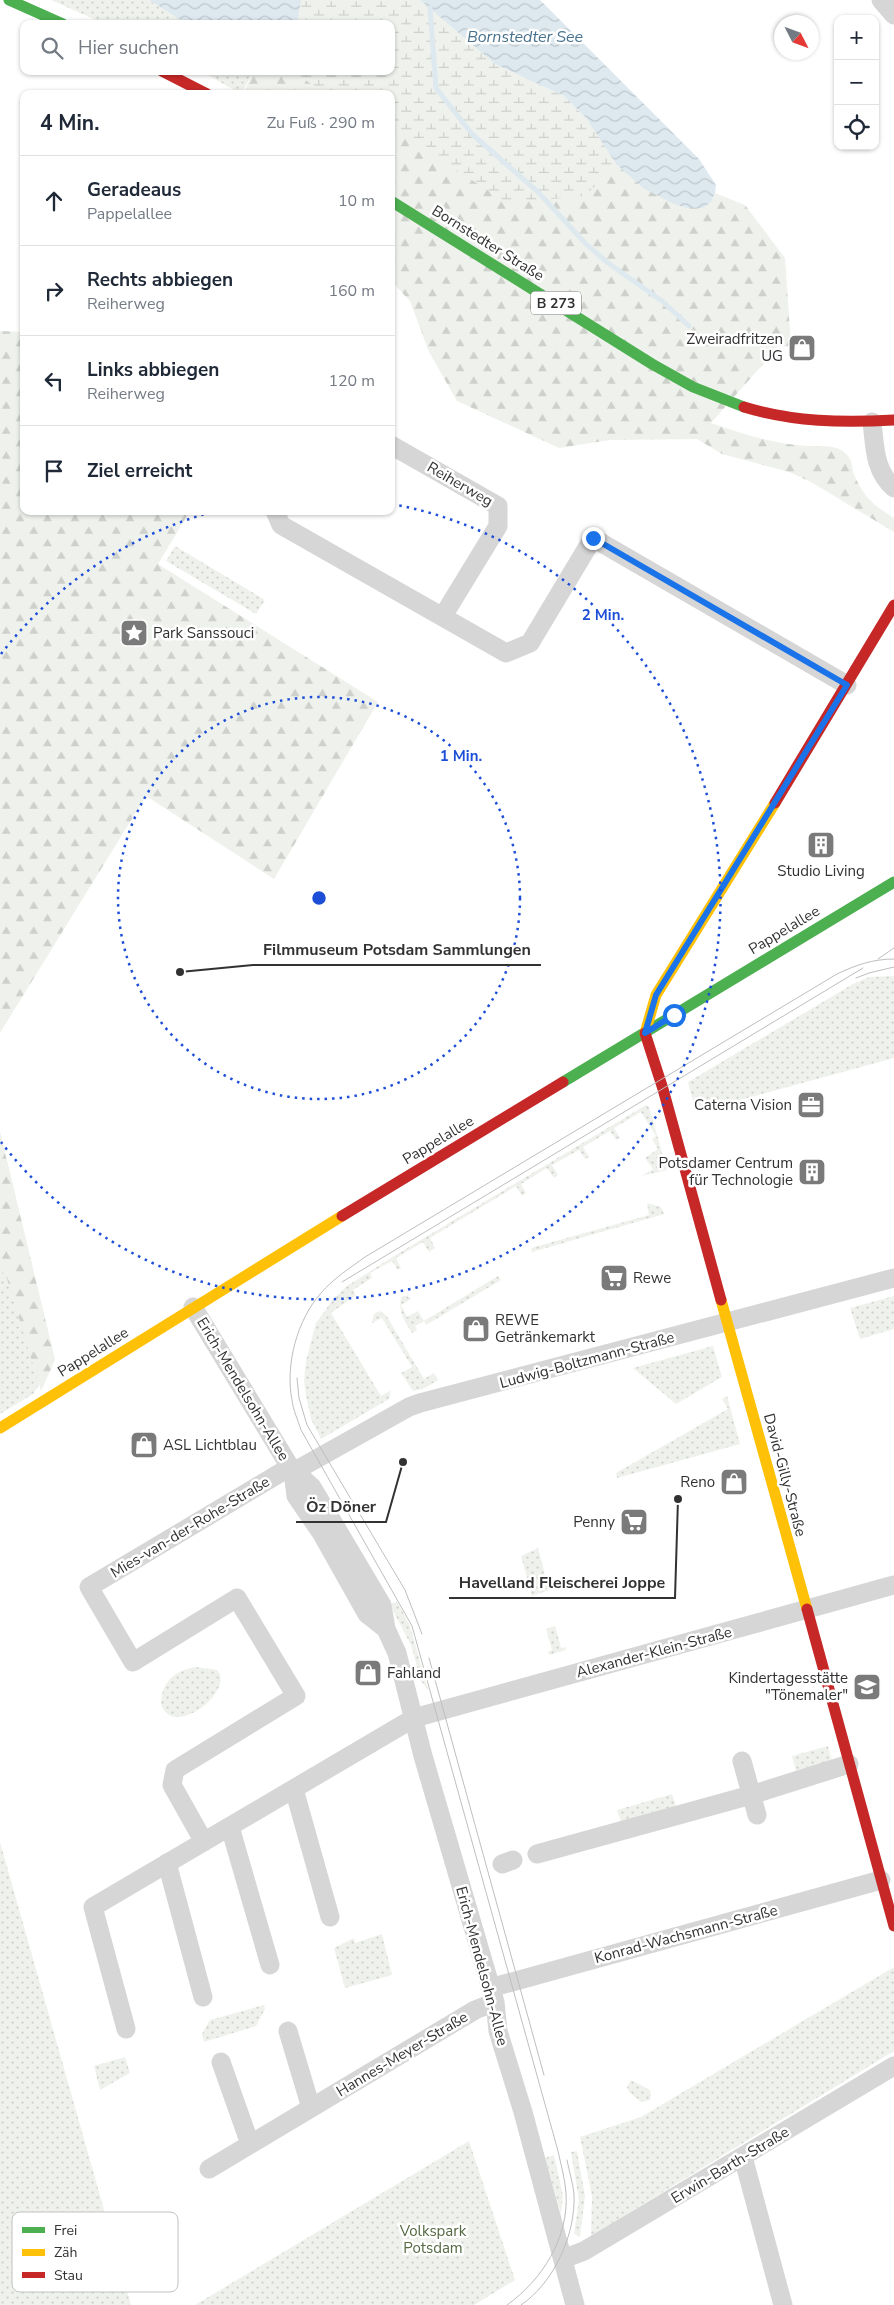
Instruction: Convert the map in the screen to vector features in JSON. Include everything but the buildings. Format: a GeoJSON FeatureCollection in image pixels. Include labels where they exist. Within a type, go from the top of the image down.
{"type":"FeatureCollection","features":[{"type":"Feature","properties":{"kind":"street"},"geometry":{"type":"LineString","coordinates":[[9,0],[54,20]]}},
{"type":"Feature","properties":{"kind":"street"},"geometry":{"type":"LineString","coordinates":[[881,0],[894,15]]}},
{"type":"Feature","properties":{"kind":"street"},"geometry":{"type":"LineString","coordinates":[[170,75],[199,90]]}},
{"type":"Feature","properties":{"kind":"street","name":"Bornstedter Straße"},"geometry":{"type":"LineString","coordinates":[[395,204],[465,245],[644,360],[724,400],[779,416],[827,421],[872,422]]}},
{"type":"Feature","properties":{"kind":"street","name":"B 273"},"geometry":{"type":"LineString","coordinates":[[872,422],[894,420]]}},
{"type":"Feature","properties":{"kind":"street"},"geometry":{"type":"LineString","coordinates":[[872,422],[878,468],[884,478],[894,488]]}},
{"type":"Feature","properties":{"kind":"street","name":"Reiherweg"},"geometry":{"type":"LineString","coordinates":[[395,447],[498,506],[498,526],[443,616]]}},
{"type":"Feature","properties":{"kind":"street"},"geometry":{"type":"LineString","coordinates":[[278,518],[506,653],[530,643],[593,538],[847,685]]}},
{"type":"Feature","properties":{"kind":"street"},"geometry":{"type":"LineString","coordinates":[[645,1033],[656,995],[847,685],[894,605]]}},
{"type":"Feature","properties":{"kind":"street","name":"Pappelallee"},"geometry":{"type":"LineString","coordinates":[[0,1428],[193,1307],[894,882]]}},
{"type":"Feature","properties":{"kind":"street","name":"David-Gilly-Straße"},"geometry":{"type":"LineString","coordinates":[[645,1033],[663,1089],[894,1926]]}},
{"type":"Feature","properties":{"kind":"street","name":"Ludwig-Boltzmann-Straße"},"geometry":{"type":"LineString","coordinates":[[292,1470],[410,1407],[894,1278]]}},
{"type":"Feature","properties":{"kind":"street","name":"Erich-Mendelsohn-Allee"},"geometry":{"type":"LineString","coordinates":[[193,1307],[292,1470],[312,1487],[382,1604],[386,1629],[397,1653],[492,1995],[498,2031],[523,2112],[575,2305]]}},
{"type":"Feature","properties":{"kind":"street","name":"Mies-van-der-Rohe-Straße"},"geometry":{"type":"LineString","coordinates":[[204,1842],[172,1785],[175,1770],[296,1696],[237,1598],[133,1662],[89,1587],[292,1470]]}},
{"type":"Feature","properties":{"kind":"street","name":"Alexander-Klein-Straße"},"geometry":{"type":"LineString","coordinates":[[126,2029],[93,1907],[414,1718],[894,1585]]}},
{"type":"Feature","properties":{"kind":"street"},"geometry":{"type":"LineString","coordinates":[[742,1761],[756,1815]]}},
{"type":"Feature","properties":{"kind":"street"},"geometry":{"type":"LineString","coordinates":[[536,1854],[592,1837],[751,1795],[849,1764]]}},
{"type":"Feature","properties":{"kind":"street"},"geometry":{"type":"LineString","coordinates":[[294,1789],[330,1917]]}},
{"type":"Feature","properties":{"kind":"street"},"geometry":{"type":"LineString","coordinates":[[230,1827],[270,1964]]}},
{"type":"Feature","properties":{"kind":"street"},"geometry":{"type":"LineString","coordinates":[[167,1863],[203,1997]]}},
{"type":"Feature","properties":{"kind":"street","name":"Konrad-Wachsmann-Straße"},"geometry":{"type":"LineString","coordinates":[[492,1995],[881,1880]]}},
{"type":"Feature","properties":{"kind":"street","name":"Hannes-Meyer-Straße"},"geometry":{"type":"LineString","coordinates":[[209,2169],[475,2010],[492,1995]]}},
{"type":"Feature","properties":{"kind":"street"},"geometry":{"type":"LineString","coordinates":[[288,2031],[311,2108]]}},
{"type":"Feature","properties":{"kind":"street"},"geometry":{"type":"LineString","coordinates":[[221,2062],[250,2144]]}},
{"type":"Feature","properties":{"kind":"street","name":"Erwin-Barth-Straße"},"geometry":{"type":"LineString","coordinates":[[563,2259],[584,2251],[894,2066]]}},
{"type":"Feature","properties":{"kind":"street"},"geometry":{"type":"LineString","coordinates":[[743,2157],[783,2305]]}},
{"type":"Feature","properties":{"kind":"green space"},"geometry":{"type":"Polygon","coordinates":[[[51,0],[149,0],[181,20],[96,20],[51,0]]]}},
{"type":"Feature","properties":{"kind":"green space"},"geometry":{"type":"Polygon","coordinates":[[[301,0],[420,0],[495,64],[711,202],[715,193],[745,205],[785,258],[791,346],[778,347],[711,423],[771,441],[795,445],[833,447],[841,450],[850,458],[855,477],[867,497],[894,518],[894,532],[811,482],[789,472],[722,454],[697,439],[610,440],[559,448],[457,401],[429,352],[410,301],[395,285],[395,90],[245,90],[252,75],[395,75],[395,20],[298,20],[301,0]]]}},
{"type":"Feature","properties":{"kind":"green space"},"geometry":{"type":"Polygon","coordinates":[[[301,0],[420,0],[495,64],[564,96],[586,118],[617,165],[585,196],[508,203],[395,132],[395,90],[319,90],[299,75],[395,75],[395,20],[298,20],[301,0]]]}},
{"type":"Feature","properties":{"kind":"green space"},"geometry":{"type":"Polygon","coordinates":[[[208,75],[252,75],[243,90],[234,90],[208,75]]]}},
{"type":"Feature","properties":{"kind":"green space","name":"Park Sanssouci"},"geometry":{"type":"Polygon","coordinates":[[[0,331],[20,332],[20,515],[188,515],[158,564],[378,702],[274,879],[146,796],[0,1033],[0,331]]]}},
{"type":"Feature","properties":{"kind":"green space"},"geometry":{"type":"Polygon","coordinates":[[[175,546],[265,600],[256,614],[166,561],[175,546]]]}},
{"type":"Feature","properties":{"kind":"green space"},"geometry":{"type":"Polygon","coordinates":[[[894,976],[894,1058],[696,1112],[688,1082],[853,984],[869,977],[894,976]]]}},
{"type":"Feature","properties":{"kind":"green space"},"geometry":{"type":"Polygon","coordinates":[[[646,1105],[649,1107],[667,1170],[641,1176],[653,1169],[645,1158],[658,1149],[652,1139],[656,1136],[641,1112],[614,1128],[620,1138],[616,1140],[610,1131],[583,1147],[589,1157],[585,1159],[579,1150],[552,1165],[558,1175],[554,1178],[547,1168],[521,1184],[526,1193],[522,1196],[516,1186],[430,1238],[435,1248],[429,1252],[423,1242],[396,1258],[401,1268],[398,1270],[392,1261],[370,1273],[372,1278],[353,1290],[356,1295],[331,1313],[381,1396],[391,1390],[389,1399],[321,1439],[311,1419],[304,1381],[306,1361],[316,1323],[334,1298],[347,1286],[399,1253],[646,1105]]]}},
{"type":"Feature","properties":{"kind":"green space"},"geometry":{"type":"Polygon","coordinates":[[[0,1132],[55,1360],[33,1394],[0,1414],[0,1132]]]}},
{"type":"Feature","properties":{"kind":"green space"},"geometry":{"type":"Polygon","coordinates":[[[0,1132],[55,1360],[41,1391],[5,1272],[0,1274],[0,1132]]]}},
{"type":"Feature","properties":{"kind":"green space"},"geometry":{"type":"Polygon","coordinates":[[[647,1203],[661,1207],[664,1214],[532,1252],[531,1248],[649,1215],[647,1203]]]}},
{"type":"Feature","properties":{"kind":"green space"},"geometry":{"type":"Polygon","coordinates":[[[498,1276],[501,1280],[426,1325],[424,1321],[498,1276]]]}},
{"type":"Feature","properties":{"kind":"green space"},"geometry":{"type":"Polygon","coordinates":[[[402,1296],[407,1296],[411,1299],[401,1305],[407,1317],[418,1311],[424,1321],[415,1326],[417,1330],[412,1333],[401,1311],[400,1306],[402,1296]]]}},
{"type":"Feature","properties":{"kind":"green space"},"geometry":{"type":"Polygon","coordinates":[[[894,1296],[894,1329],[860,1339],[850,1308],[894,1296]]]}},
{"type":"Feature","properties":{"kind":"green space"},"geometry":{"type":"Polygon","coordinates":[[[379,1311],[386,1315],[424,1379],[434,1373],[438,1380],[423,1389],[413,1391],[401,1373],[412,1367],[382,1318],[372,1323],[374,1314],[379,1311]]]}},
{"type":"Feature","properties":{"kind":"green space"},"geometry":{"type":"Polygon","coordinates":[[[713,1346],[722,1377],[676,1404],[633,1368],[713,1346]]]}},
{"type":"Feature","properties":{"kind":"green space"},"geometry":{"type":"Polygon","coordinates":[[[727,1396],[740,1444],[617,1478],[616,1473],[728,1409],[722,1399],[727,1396]]]}},
{"type":"Feature","properties":{"kind":"green space"},"geometry":{"type":"Polygon","coordinates":[[[538,1548],[549,1590],[532,1596],[521,1556],[538,1548]]]}},
{"type":"Feature","properties":{"kind":"green space"},"geometry":{"type":"Polygon","coordinates":[[[397,1601],[410,1626],[428,1690],[421,1681],[411,1645],[390,1605],[397,1601]]]}},
{"type":"Feature","properties":{"kind":"green space"},"geometry":{"type":"Polygon","coordinates":[[[555,1626],[561,1648],[566,1647],[566,1650],[549,1655],[548,1652],[552,1650],[546,1629],[555,1626]]]}},
{"type":"Feature","properties":{"kind":"green space"},"geometry":{"type":"Polygon","coordinates":[[[196,1667],[217,1670],[220,1674],[220,1684],[217,1690],[207,1703],[189,1715],[175,1717],[169,1715],[161,1703],[167,1683],[179,1672],[196,1667]]]}},
{"type":"Feature","properties":{"kind":"green space"},"geometry":{"type":"Polygon","coordinates":[[[828,1746],[832,1761],[796,1771],[792,1756],[828,1746]]]}},
{"type":"Feature","properties":{"kind":"green space"},"geometry":{"type":"Polygon","coordinates":[[[672,1794],[677,1809],[622,1825],[617,1810],[672,1794]]]}},
{"type":"Feature","properties":{"kind":"green space"},"geometry":{"type":"Polygon","coordinates":[[[0,1842],[105,2212],[12,2212],[12,2292],[127,2292],[131,2305],[0,2305],[0,1842]]]}},
{"type":"Feature","properties":{"kind":"green space"},"geometry":{"type":"Polygon","coordinates":[[[382,1934],[392,1975],[345,1988],[334,1948],[354,1938],[355,1943],[382,1934]]]}},
{"type":"Feature","properties":{"kind":"green space"},"geometry":{"type":"Polygon","coordinates":[[[894,1967],[894,2051],[591,2236],[592,2196],[580,2137],[641,2117],[894,1967]]]}},
{"type":"Feature","properties":{"kind":"green space"},"geometry":{"type":"Polygon","coordinates":[[[264,2005],[265,2009],[256,2026],[204,2042],[202,2034],[210,2020],[264,2005]]]}},
{"type":"Feature","properties":{"kind":"green space"},"geometry":{"type":"Polygon","coordinates":[[[125,2057],[130,2073],[100,2090],[94,2066],[125,2057]]]}},
{"type":"Feature","properties":{"kind":"green space"},"geometry":{"type":"Polygon","coordinates":[[[631,2080],[650,2090],[650,2100],[641,2102],[629,2092],[627,2087],[631,2080]]]}},
{"type":"Feature","properties":{"kind":"green space","name":"Volkspark Potsdam"},"geometry":{"type":"Polygon","coordinates":[[[469,2141],[515,2280],[474,2305],[195,2305],[469,2141]]]}},
{"type":"Feature","properties":{"kind":"green space"},"geometry":{"type":"Polygon","coordinates":[[[577,2151],[585,2196],[580,2237],[574,2234],[579,2200],[571,2152],[577,2151]]]}},
{"type":"Feature","properties":{"kind":"green space"},"geometry":{"type":"Polygon","coordinates":[[[554,2155],[563,2196],[561,2214],[545,2158],[554,2155]]]}},
{"type":"Feature","properties":{"kind":"water"},"geometry":{"type":"Polygon","coordinates":[[[149,0],[301,0],[298,20],[181,20],[149,0]]]}},
{"type":"Feature","properties":{"kind":"water","name":"Bornstedter See"},"geometry":{"type":"Polygon","coordinates":[[[420,0],[540,0],[699,159],[716,185],[711,202],[703,208],[687,208],[674,204],[643,188],[617,165],[586,118],[564,96],[495,64],[420,0]]]}},
{"type":"Feature","properties":{"kind":"waterway"},"geometry":{"type":"LineString","coordinates":[[430,8],[436,88],[472,134],[538,192],[586,244],[608,263],[662,301],[689,326]]}},
{"type":"Feature","properties":{"kind":"tram line"},"geometry":{"type":"LineString","coordinates":[[878,959],[894,948]]}},
{"type":"Feature","properties":{"kind":"tram line"},"geometry":{"type":"LineString","coordinates":[[507,2305],[520,2295],[542,2270],[558,2242],[566,2210],[563,2172],[412,1626],[301,1430],[293,1408],[290,1372],[299,1329],[305,1316],[321,1293],[365,1257],[837,974],[865,963],[894,959]]}},
{"type":"Feature","properties":{"kind":"tram line"},"geometry":{"type":"LineString","coordinates":[[856,978],[894,967]]}},
{"type":"Feature","properties":{"kind":"tram line"},"geometry":{"type":"LineString","coordinates":[[342,1282],[863,968]]}},
{"type":"Feature","properties":{"kind":"tram line"},"geometry":{"type":"LineString","coordinates":[[297,1378],[299,1398],[307,1425],[405,1590],[422,1634]]}},
{"type":"Feature","properties":{"kind":"tram line"},"geometry":{"type":"LineString","coordinates":[[429,1658],[544,2075]]}},
{"type":"Feature","properties":{"kind":"tram line"},"geometry":{"type":"LineString","coordinates":[[521,2305],[533,2296],[553,2271],[567,2241],[574,2209],[573,2186],[567,2160]]}},
{"type":"Feature","properties":{"kind":"traffic: fast"},"geometry":{"type":"LineString","coordinates":[[9,0],[54,20]]}},
{"type":"Feature","properties":{"kind":"traffic: fast"},"geometry":{"type":"LineString","coordinates":[[395,203],[652,364],[693,387],[744,407]]}},
{"type":"Feature","properties":{"kind":"traffic: fast"},"geometry":{"type":"LineString","coordinates":[[563,1082],[894,882]]}},
{"type":"Feature","properties":{"kind":"traffic: slow"},"geometry":{"type":"LineString","coordinates":[[645,1033],[656,995],[775,803]]}},
{"type":"Feature","properties":{"kind":"traffic: slow"},"geometry":{"type":"LineString","coordinates":[[0,1428],[342,1216]]}},
{"type":"Feature","properties":{"kind":"traffic: slow"},"geometry":{"type":"LineString","coordinates":[[721,1300],[807,1609]]}},
{"type":"Feature","properties":{"kind":"traffic: jam"},"geometry":{"type":"LineString","coordinates":[[170,75],[199,90]]}},
{"type":"Feature","properties":{"kind":"traffic: jam"},"geometry":{"type":"LineString","coordinates":[[744,407],[781,416],[818,420],[894,420]]}},
{"type":"Feature","properties":{"kind":"traffic: jam"},"geometry":{"type":"LineString","coordinates":[[775,803],[894,605]]}},
{"type":"Feature","properties":{"kind":"traffic: jam"},"geometry":{"type":"LineString","coordinates":[[645,1033],[663,1089],[721,1300]]}},
{"type":"Feature","properties":{"kind":"traffic: jam"},"geometry":{"type":"LineString","coordinates":[[342,1216],[563,1082]]}},
{"type":"Feature","properties":{"kind":"traffic: jam"},"geometry":{"type":"LineString","coordinates":[[807,1609],[894,1926]]}},
{"type":"Feature","properties":{"kind":"place","name":"Zweiradfritzen UG"},"geometry":{"type":"Point","coordinates":[802,348]}},
{"type":"Feature","properties":{"kind":"place","name":"Park Sanssouci"},"geometry":{"type":"Point","coordinates":[134,633]}},
{"type":"Feature","properties":{"kind":"place","name":"Studio Living"},"geometry":{"type":"Point","coordinates":[821,845]}},
{"type":"Feature","properties":{"kind":"place","name":"Filmmuseum Potsdam Sammlungen"},"geometry":{"type":"Point","coordinates":[180,972]}},
{"type":"Feature","properties":{"kind":"place","name":"Caterna Vision"},"geometry":{"type":"Point","coordinates":[811,1105]}},
{"type":"Feature","properties":{"kind":"place","name":"Potsdamer Centrum für Technologie"},"geometry":{"type":"Point","coordinates":[812,1172]}},
{"type":"Feature","properties":{"kind":"place","name":"Rewe"},"geometry":{"type":"Point","coordinates":[614,1278]}},
{"type":"Feature","properties":{"kind":"place","name":"REWE Getränkemarkt"},"geometry":{"type":"Point","coordinates":[476,1329]}},
{"type":"Feature","properties":{"kind":"place","name":"ASL Lichtblau"},"geometry":{"type":"Point","coordinates":[144,1445]}},
{"type":"Feature","properties":{"kind":"place","name":"Öz Döner"},"geometry":{"type":"Point","coordinates":[403,1462]}},
{"type":"Feature","properties":{"kind":"place","name":"Reno"},"geometry":{"type":"Point","coordinates":[734,1482]}},
{"type":"Feature","properties":{"kind":"place","name":"Havelland Fleischerei Joppe"},"geometry":{"type":"Point","coordinates":[678,1499]}},
{"type":"Feature","properties":{"kind":"place","name":"Penny"},"geometry":{"type":"Point","coordinates":[634,1522]}},
{"type":"Feature","properties":{"kind":"place","name":"Fahland"},"geometry":{"type":"Point","coordinates":[368,1673]}},
{"type":"Feature","properties":{"kind":"place","name":"Kindertagesstätte \"Tönemaler\""},"geometry":{"type":"Point","coordinates":[867,1687]}},
{"type":"Feature","properties":{"kind":"route"},"geometry":{"type":"LineString","coordinates":[[593,538],[847,685],[656,995],[645,1033],[674,1015]]}}]}
